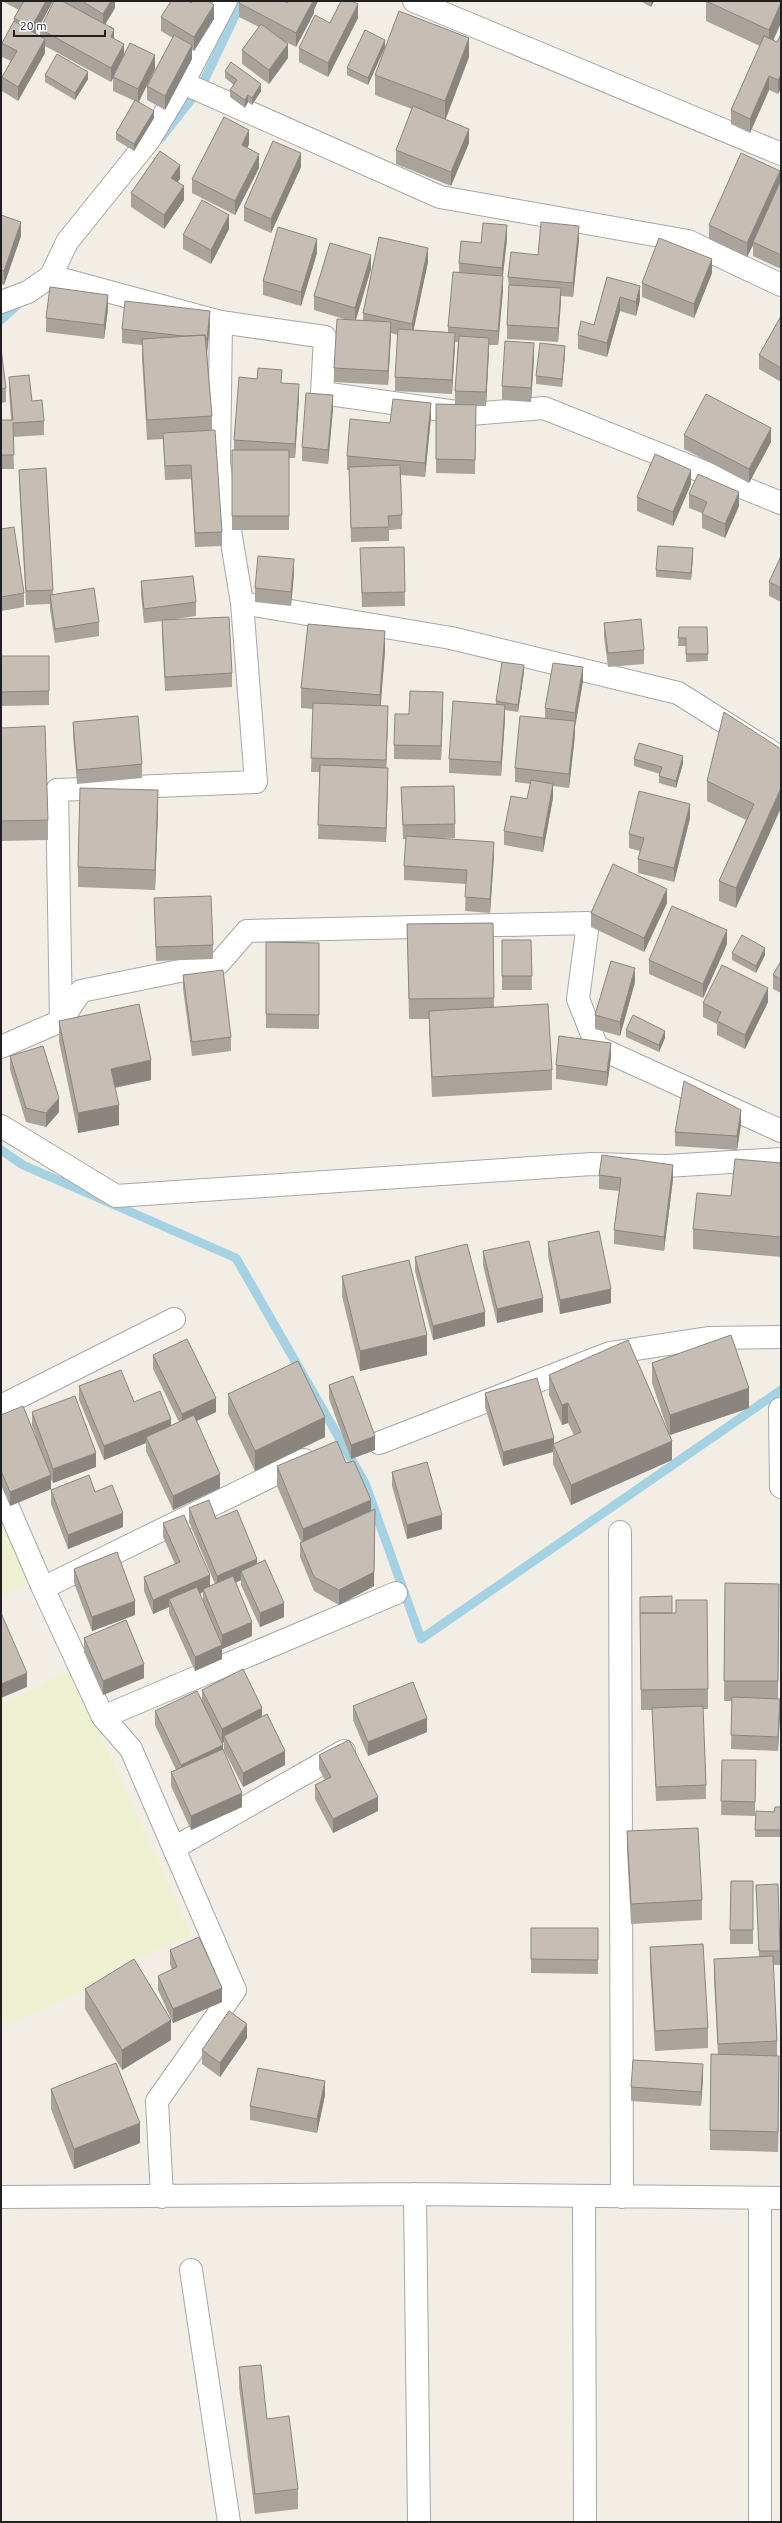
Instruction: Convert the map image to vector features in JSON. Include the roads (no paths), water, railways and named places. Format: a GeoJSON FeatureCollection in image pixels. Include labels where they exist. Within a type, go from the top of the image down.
{"type":"FeatureCollection","features":[{"type":"Feature","properties":{"kind":"street"},"geometry":{"type":"LineString","coordinates":[[1,302],[28,292],[51,276],[66,242],[149,140],[183,83],[226,1]]}},
{"type":"Feature","properties":{"kind":"street"},"geometry":{"type":"LineString","coordinates":[[414,1],[781,154]]}},
{"type":"Feature","properties":{"kind":"street"},"geometry":{"type":"LineString","coordinates":[[183,83],[440,197],[688,241],[781,285]]}},
{"type":"Feature","properties":{"kind":"street"},"geometry":{"type":"LineString","coordinates":[[51,276],[221,322],[324,337],[322,393],[471,414],[544,408],[781,504]]}},
{"type":"Feature","properties":{"kind":"street"},"geometry":{"type":"LineString","coordinates":[[61,1021],[57,790],[256,782],[242,603],[219,464],[221,322]]}},
{"type":"Feature","properties":{"kind":"street"},"geometry":{"type":"LineString","coordinates":[[242,603],[451,638],[678,693],[781,758]]}},
{"type":"Feature","properties":{"kind":"street"},"geometry":{"type":"LineString","coordinates":[[1,1046],[61,1021],[81,991],[219,963],[247,931],[588,923],[578,999],[597,1047],[781,1131]]}},
{"type":"Feature","properties":{"kind":"street"},"geometry":{"type":"LineString","coordinates":[[1,1126],[116,1196],[592,1164],[666,1166],[781,1159]]}},
{"type":"Feature","properties":{"kind":"street"},"geometry":{"type":"LineString","coordinates":[[1,1406],[174,1319]]}},
{"type":"Feature","properties":{"kind":"street"},"geometry":{"type":"LineString","coordinates":[[379,1443],[610,1353],[708,1338],[781,1337]]}},
{"type":"Feature","properties":{"kind":"street"},"geometry":{"type":"LineString","coordinates":[[780,1410],[781,1487]]}},
{"type":"Feature","properties":{"kind":"street"},"geometry":{"type":"LineString","coordinates":[[43,1588],[325,1450]]}},
{"type":"Feature","properties":{"kind":"street"},"geometry":{"type":"LineString","coordinates":[[1,1492],[43,1588],[103,1717],[131,1749],[235,1990],[157,2101],[162,2196]]}},
{"type":"Feature","properties":{"kind":"street"},"geometry":{"type":"LineString","coordinates":[[620,1532],[622,2197]]}},
{"type":"Feature","properties":{"kind":"street"},"geometry":{"type":"LineString","coordinates":[[103,1717],[396,1593]]}},
{"type":"Feature","properties":{"kind":"street"},"geometry":{"type":"LineString","coordinates":[[174,1848],[344,1751]]}},
{"type":"Feature","properties":{"kind":"street"},"geometry":{"type":"LineString","coordinates":[[415,2194],[419,2522]]}},
{"type":"Feature","properties":{"kind":"street"},"geometry":{"type":"LineString","coordinates":[[1,2197],[415,2194],[771,2198],[760,2522]]}},
{"type":"Feature","properties":{"kind":"street"},"geometry":{"type":"LineString","coordinates":[[584,2196],[586,2522]]}},
{"type":"Feature","properties":{"kind":"street"},"geometry":{"type":"LineString","coordinates":[[191,2270],[229,2522]]}},
{"type":"Feature","properties":{"kind":"waterway"},"geometry":{"type":"LineString","coordinates":[[161,138],[201,87],[242,1]]}},
{"type":"Feature","properties":{"kind":"waterway"},"geometry":{"type":"LineString","coordinates":[[1,320],[22,301]]}},
{"type":"Feature","properties":{"kind":"waterway"},"geometry":{"type":"LineString","coordinates":[[1,1150],[23,1165],[236,1258],[365,1483],[421,1639],[781,1390]]}}]}
